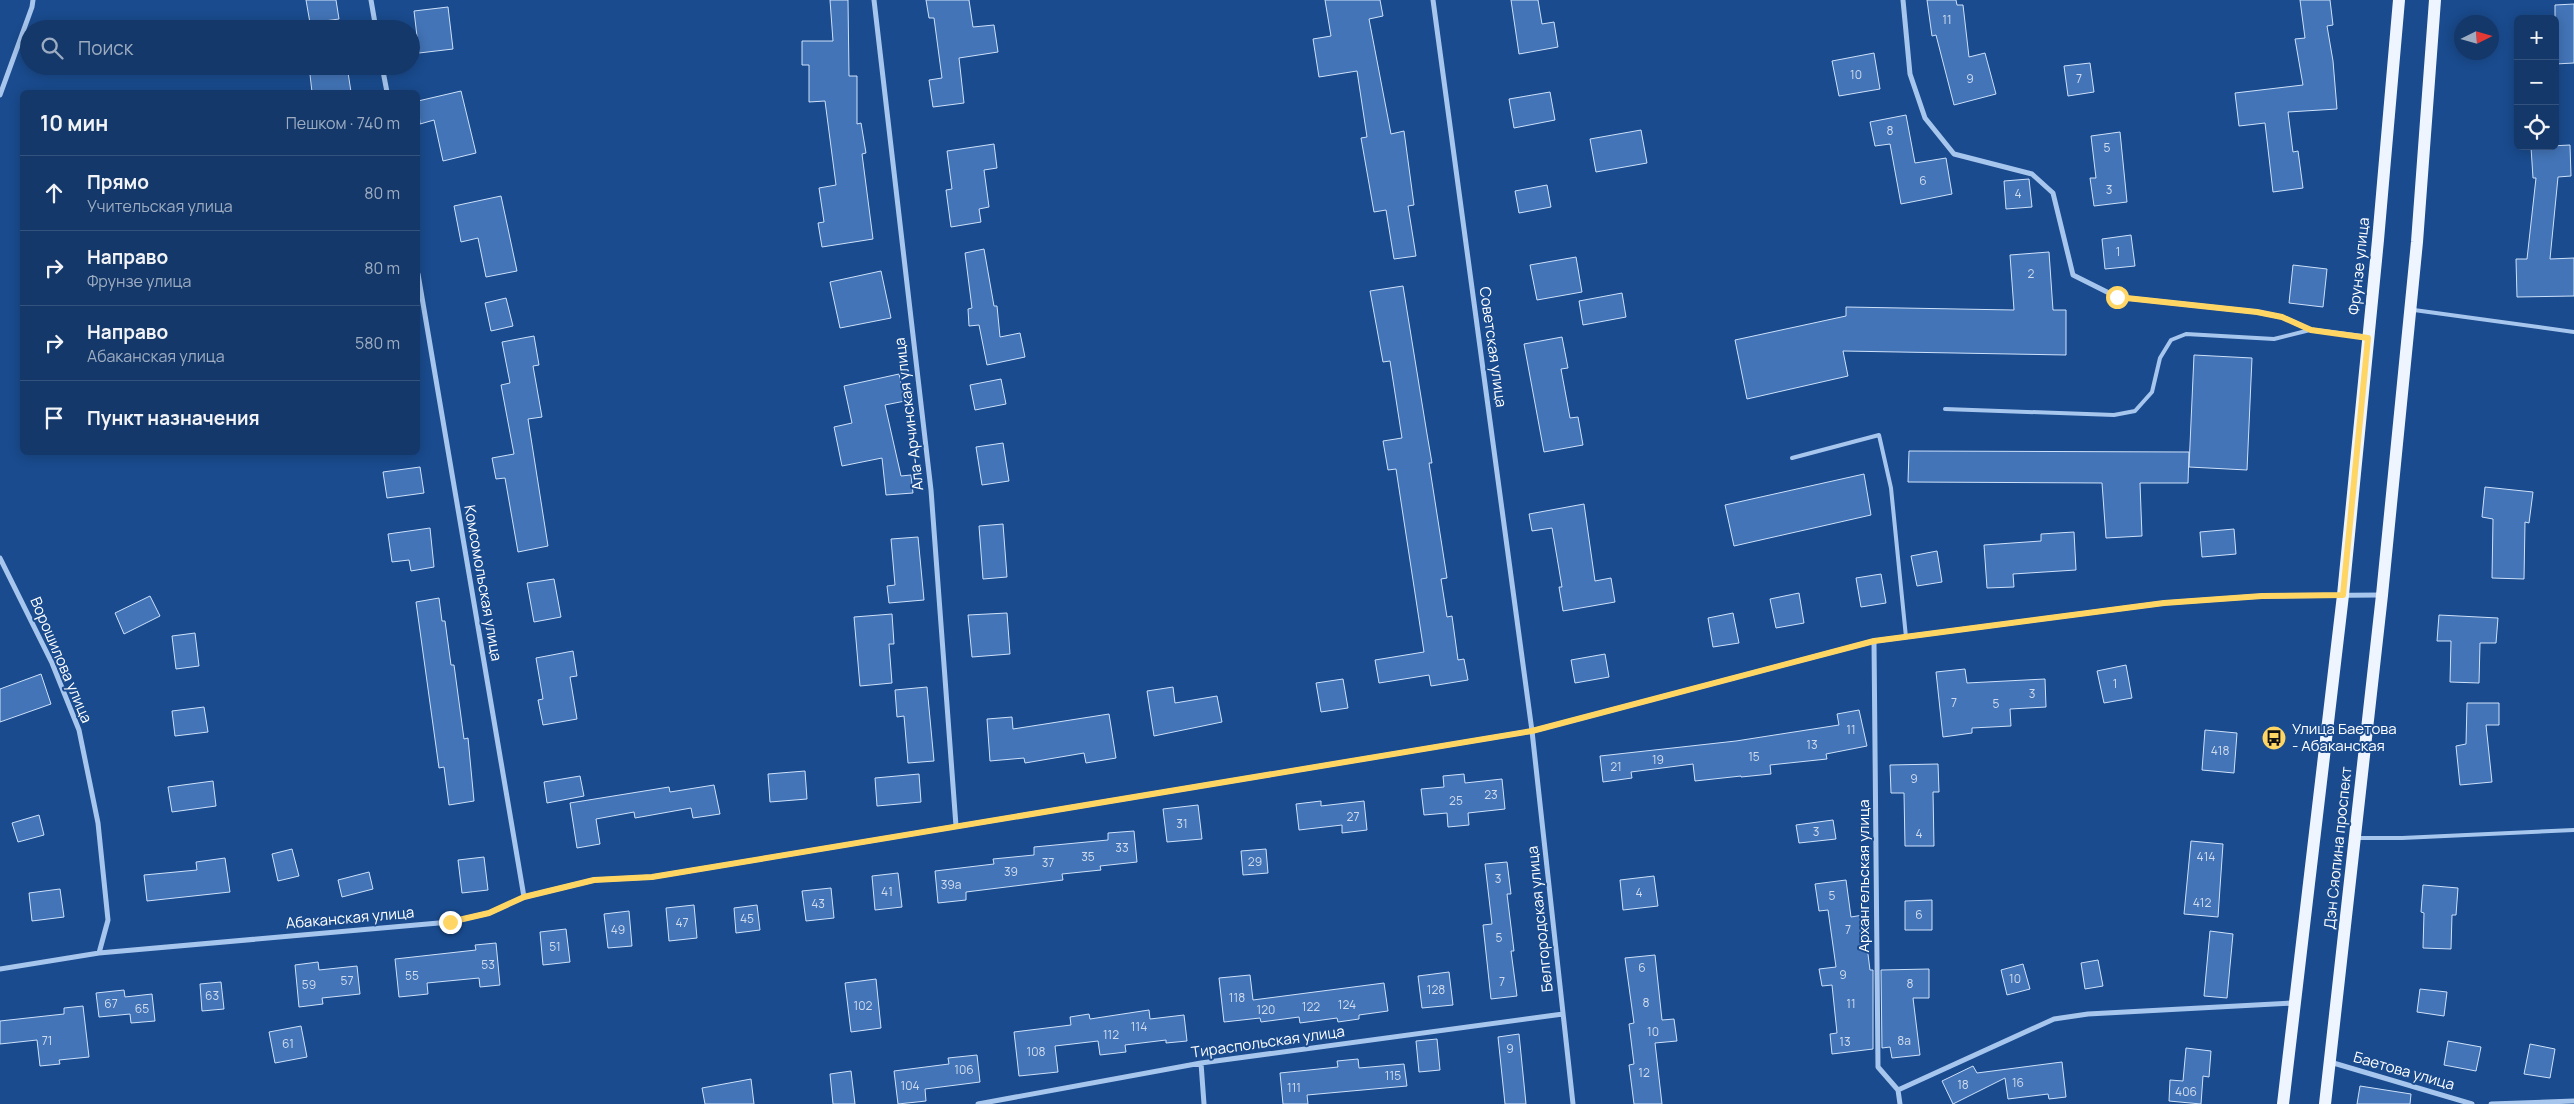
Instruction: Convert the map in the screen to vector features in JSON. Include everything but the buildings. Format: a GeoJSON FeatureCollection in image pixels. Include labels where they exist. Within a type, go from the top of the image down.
{"type":"FeatureCollection","features":[{"type":"Feature","properties":{"kind":"main road","name":"Фрунзе улица"},"geometry":{"type":"LineString","coordinates":[[2343,595],[2399,0]]}},
{"type":"Feature","properties":{"kind":"main road"},"geometry":{"type":"LineString","coordinates":[[2382,595],[2417,242],[2435,0]]}},
{"type":"Feature","properties":{"kind":"main road","name":"Дэн Сяопина проспект"},"geometry":{"type":"LineString","coordinates":[[2283,1104],[2293,1003],[2343,595]]}},
{"type":"Feature","properties":{"kind":"main road","name":"Дэн Сяопина проспект"},"geometry":{"type":"LineString","coordinates":[[2325,1104],[2382,595]]}},
{"type":"Feature","properties":{"kind":"street"},"geometry":{"type":"LineString","coordinates":[[27,20],[33,0]]}},
{"type":"Feature","properties":{"kind":"street"},"geometry":{"type":"LineString","coordinates":[[371,0],[374,20]]}},
{"type":"Feature","properties":{"kind":"street","name":"Ала-Арчинская улица"},"geometry":{"type":"LineString","coordinates":[[874,0],[931,490],[956,826]]}},
{"type":"Feature","properties":{"kind":"street","name":"Советская улица"},"geometry":{"type":"LineString","coordinates":[[1433,0],[1532,731]]}},
{"type":"Feature","properties":{"kind":"street"},"geometry":{"type":"LineString","coordinates":[[1903,0],[1910,74],[1925,118],[1954,154],[2032,174],[2053,193],[2073,275],[2117,297],[2257,312],[2282,317],[2311,330],[2368,338]]}},
{"type":"Feature","properties":{"kind":"street"},"geometry":{"type":"LineString","coordinates":[[0,95],[20,40]]}},
{"type":"Feature","properties":{"kind":"street"},"geometry":{"type":"LineString","coordinates":[[384,75],[387,90]]}},
{"type":"Feature","properties":{"kind":"street","name":"Комсомольская улица"},"geometry":{"type":"LineString","coordinates":[[420,286],[524,897]]}},
{"type":"Feature","properties":{"kind":"street","name":"Ворошилова улица"},"geometry":{"type":"LineString","coordinates":[[0,558],[52,663],[79,730],[98,823],[108,920],[99,953]]}},
{"type":"Feature","properties":{"kind":"street","name":"Абаканская улица"},"geometry":{"type":"LineString","coordinates":[[0,969],[99,953],[450,922],[489,913],[524,897],[594,880],[652,877],[1532,731],[1874,641],[2164,603],[2262,596],[2382,595]]}},
{"type":"Feature","properties":{"kind":"street","name":"Архангельская улица"},"geometry":{"type":"LineString","coordinates":[[1874,641],[1878,1067],[1898,1090]]}},
{"type":"Feature","properties":{"kind":"street","name":"Белгородская улица"},"geometry":{"type":"LineString","coordinates":[[1532,731],[1573,1104]]}},
{"type":"Feature","properties":{"kind":"street"},"geometry":{"type":"LineString","coordinates":[[1900,1104],[1898,1090],[2054,1019],[2088,1014],[2293,1003]]}},
{"type":"Feature","properties":{"kind":"street","name":"Тираспольская улица"},"geometry":{"type":"LineString","coordinates":[[978,1104],[1201,1063],[1563,1014]]}},
{"type":"Feature","properties":{"kind":"street","name":"Баетова улица"},"geometry":{"type":"LineString","coordinates":[[2330,1062],[2472,1104]]}},
{"type":"Feature","properties":{"kind":"street"},"geometry":{"type":"LineString","coordinates":[[1201,1063],[1204,1104]]}},
{"type":"Feature","properties":{"kind":"street"},"geometry":{"type":"LineString","coordinates":[[2491,1104],[2574,1102]]}},
{"type":"Feature","properties":{"kind":"lane"},"geometry":{"type":"LineString","coordinates":[[2409,310],[2574,332]]}},
{"type":"Feature","properties":{"kind":"lane"},"geometry":{"type":"LineString","coordinates":[[1945,409],[2114,415],[2135,411],[2152,392],[2160,358],[2172,340],[2186,334],[2274,339],[2311,330]]}},
{"type":"Feature","properties":{"kind":"lane"},"geometry":{"type":"LineString","coordinates":[[1792,458],[1880,435],[1891,488],[1906,637]]}},
{"type":"Feature","properties":{"kind":"lane"},"geometry":{"type":"LineString","coordinates":[[2356,838],[2402,838],[2574,830]]}},
{"type":"Feature","properties":{"kind":"place","name":"Улица Баетова - Абаканская"},"geometry":{"type":"Point","coordinates":[2274,738]}},
{"type":"Feature","properties":{"kind":"route"},"geometry":{"type":"LineString","coordinates":[[450,922],[489,913],[524,897],[594,880],[652,877],[1532,731],[1874,641],[2164,603],[2262,596],[2343,595],[2368,338],[2311,330],[2282,317],[2257,312],[2117,297]]}}]}
